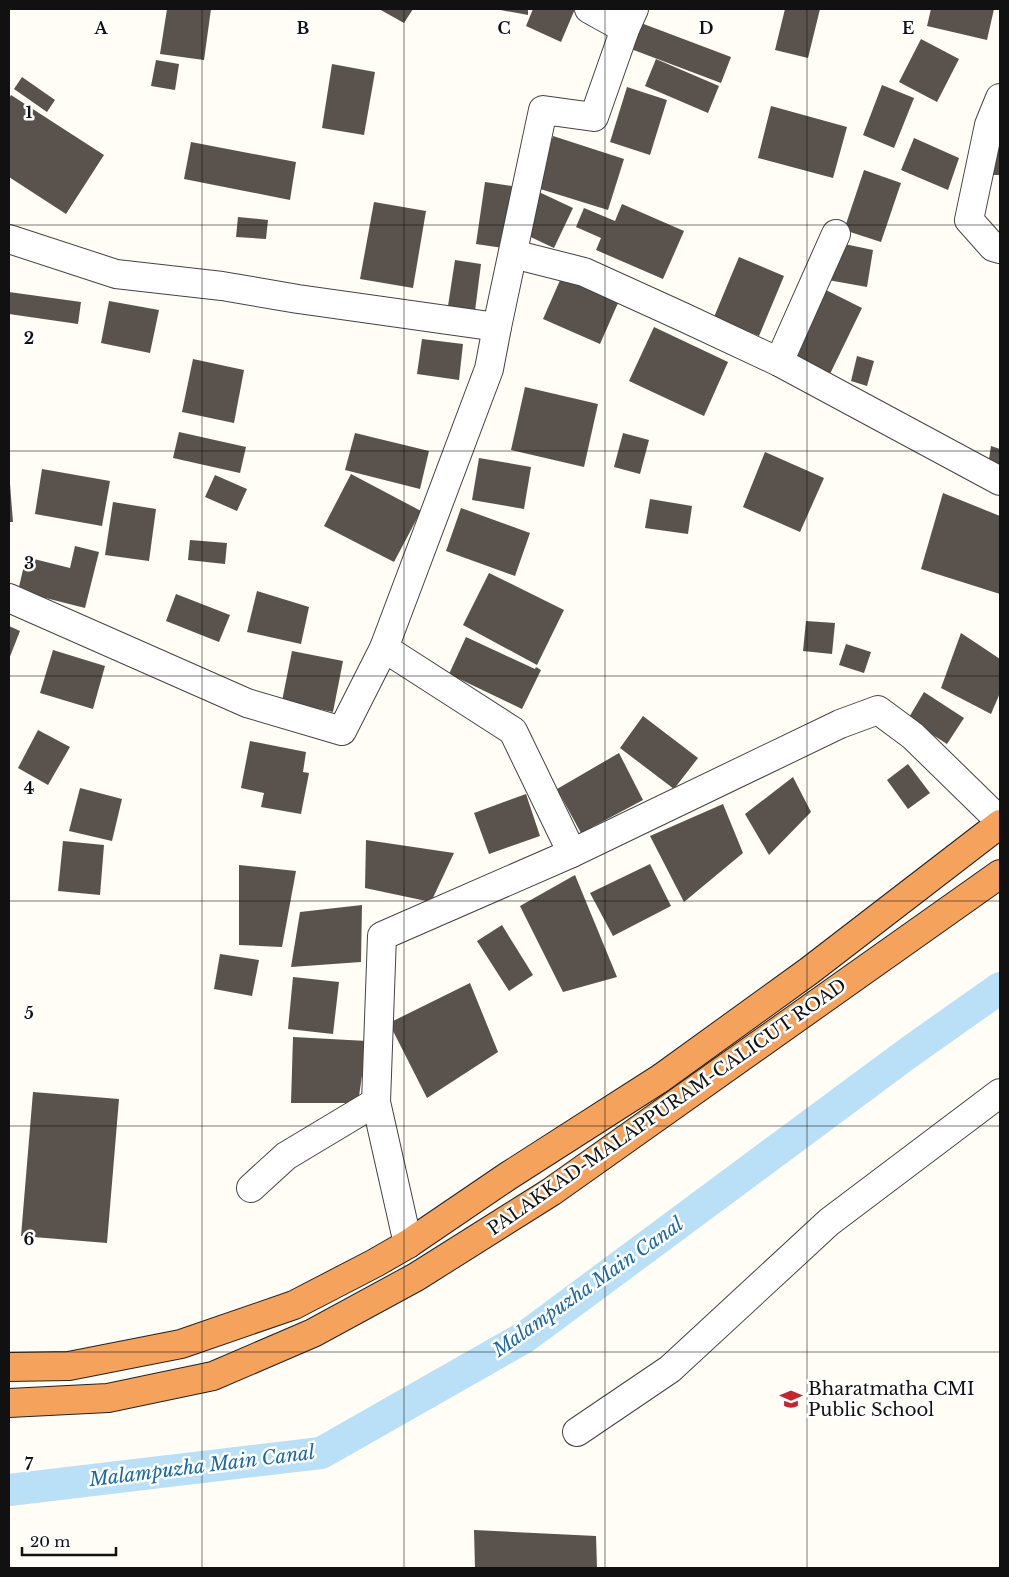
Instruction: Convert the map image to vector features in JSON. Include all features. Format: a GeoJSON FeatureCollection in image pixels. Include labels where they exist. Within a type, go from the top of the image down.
{"type":"FeatureCollection","features":[{"type":"Feature","properties":{"kind":"highway","name":"PALAKKAD-MALAPPURAM-CALICUT ROAD"},"geometry":{"type":"LineString","coordinates":[[9,1367],[69,1366],[181,1344],[294,1306],[408,1244],[508,1176],[661,1078],[808,971],[1000,823]]}},
{"type":"Feature","properties":{"kind":"highway","name":"PALAKKAD-MALAPPURAM-CALICUT ROAD"},"geometry":{"type":"LineString","coordinates":[[9,1403],[108,1398],[213,1376],[313,1333],[416,1277],[551,1192],[1000,874]]}},
{"type":"Feature","properties":{"kind":"highway"},"geometry":{"type":"LineString","coordinates":[[148,1351],[160,1387]]}},
{"type":"Feature","properties":{"kind":"street"},"geometry":{"type":"LineString","coordinates":[[9,598],[246,703],[342,732],[384,648],[489,369],[544,110],[594,117],[629,19],[589,9]]}},
{"type":"Feature","properties":{"kind":"street"},"geometry":{"type":"LineString","coordinates":[[1000,98],[989,126],[969,220],[993,247],[1000,249]]}},
{"type":"Feature","properties":{"kind":"street"},"geometry":{"type":"LineString","coordinates":[[779,362],[836,234]]}},
{"type":"Feature","properties":{"kind":"street"},"geometry":{"type":"LineString","coordinates":[[9,239],[116,274],[222,286],[298,299],[497,327]]}},
{"type":"Feature","properties":{"kind":"street"},"geometry":{"type":"LineString","coordinates":[[513,254],[584,272],[779,362],[1000,481]]}},
{"type":"Feature","properties":{"kind":"street"},"geometry":{"type":"LineString","coordinates":[[384,648],[514,731],[572,853]]}},
{"type":"Feature","properties":{"kind":"street"},"geometry":{"type":"LineString","coordinates":[[408,1244],[376,1102],[382,936],[572,853],[840,724],[878,710],[913,736],[1000,823]]}},
{"type":"Feature","properties":{"kind":"street"},"geometry":{"type":"LineString","coordinates":[[577,1432],[670,1369],[829,1222],[1000,1093]]}},
{"type":"Feature","properties":{"kind":"street"},"geometry":{"type":"LineString","coordinates":[[252,1188],[286,1156],[376,1102]]}},
{"type":"Feature","properties":{"kind":"building"},"geometry":{"type":"Polygon","coordinates":[[[167,9],[211,9],[204,60],[160,54],[167,9]]]}},
{"type":"Feature","properties":{"kind":"building"},"geometry":{"type":"Polygon","coordinates":[[[379,9],[413,9],[404,23],[379,9]]]}},
{"type":"Feature","properties":{"kind":"building"},"geometry":{"type":"Polygon","coordinates":[[[495,9],[528,9],[528,15],[495,9]]]}},
{"type":"Feature","properties":{"kind":"building"},"geometry":{"type":"Polygon","coordinates":[[[533,9],[575,9],[561,42],[526,26],[533,9]]]}},
{"type":"Feature","properties":{"kind":"building"},"geometry":{"type":"Polygon","coordinates":[[[785,9],[820,9],[808,58],[775,50],[785,9]]]}},
{"type":"Feature","properties":{"kind":"building"},"geometry":{"type":"Polygon","coordinates":[[[931,9],[994,9],[987,40],[927,26],[931,9]]]}},
{"type":"Feature","properties":{"kind":"building"},"geometry":{"type":"Polygon","coordinates":[[[641,23],[731,57],[721,83],[631,49],[641,23]]]}},
{"type":"Feature","properties":{"kind":"building"},"geometry":{"type":"Polygon","coordinates":[[[921,39],[959,59],[937,102],[899,82],[921,39]]]}},
{"type":"Feature","properties":{"kind":"building"},"geometry":{"type":"Polygon","coordinates":[[[656,59],[719,86],[708,113],[645,86],[656,59]]]}},
{"type":"Feature","properties":{"kind":"building"},"geometry":{"type":"Polygon","coordinates":[[[156,60],[179,64],[175,90],[151,86],[156,60]]]}},
{"type":"Feature","properties":{"kind":"building"},"geometry":{"type":"Polygon","coordinates":[[[332,64],[375,72],[364,135],[322,128],[332,64]]]}},
{"type":"Feature","properties":{"kind":"building"},"geometry":{"type":"Polygon","coordinates":[[[22,77],[55,100],[47,112],[14,89],[22,77]]]}},
{"type":"Feature","properties":{"kind":"building"},"geometry":{"type":"Polygon","coordinates":[[[882,85],[914,98],[894,148],[863,135],[882,85]]]}},
{"type":"Feature","properties":{"kind":"building"},"geometry":{"type":"Polygon","coordinates":[[[627,87],[667,100],[650,155],[610,142],[627,87]]]}},
{"type":"Feature","properties":{"kind":"building"},"geometry":{"type":"Polygon","coordinates":[[[11,95],[104,155],[66,214],[9,177],[9,99],[11,95]]]}},
{"type":"Feature","properties":{"kind":"building"},"geometry":{"type":"Polygon","coordinates":[[[771,106],[847,127],[833,178],[758,158],[771,106]]]}},
{"type":"Feature","properties":{"kind":"building"},"geometry":{"type":"Polygon","coordinates":[[[553,136],[624,159],[608,210],[537,188],[553,136]]]}},
{"type":"Feature","properties":{"kind":"building"},"geometry":{"type":"Polygon","coordinates":[[[914,138],[959,158],[948,190],[901,170],[914,138]]]}},
{"type":"Feature","properties":{"kind":"building"},"geometry":{"type":"Polygon","coordinates":[[[191,142],[296,162],[290,200],[184,179],[191,142]]]}},
{"type":"Feature","properties":{"kind":"building"},"geometry":{"type":"Polygon","coordinates":[[[987,144],[1000,144],[1000,175],[977,175],[987,144]]]}},
{"type":"Feature","properties":{"kind":"building"},"geometry":{"type":"Polygon","coordinates":[[[864,170],[901,183],[881,242],[844,230],[864,170]]]}},
{"type":"Feature","properties":{"kind":"building"},"geometry":{"type":"Polygon","coordinates":[[[485,182],[512,186],[503,248],[476,244],[485,182]]]}},
{"type":"Feature","properties":{"kind":"building"},"geometry":{"type":"Polygon","coordinates":[[[539,192],[573,208],[554,248],[520,232],[539,192]]]}},
{"type":"Feature","properties":{"kind":"building"},"geometry":{"type":"Polygon","coordinates":[[[374,202],[426,211],[413,288],[360,279],[374,202]]]}},
{"type":"Feature","properties":{"kind":"building"},"geometry":{"type":"Polygon","coordinates":[[[622,204],[684,231],[663,279],[596,250],[601,238],[576,227],[584,208],[615,221],[622,204]]]}},
{"type":"Feature","properties":{"kind":"building"},"geometry":{"type":"Polygon","coordinates":[[[238,217],[268,220],[266,239],[236,237],[238,217]]]}},
{"type":"Feature","properties":{"kind":"building"},"geometry":{"type":"Polygon","coordinates":[[[835,242],[873,250],[867,287],[828,280],[835,242]]]}},
{"type":"Feature","properties":{"kind":"building"},"geometry":{"type":"Polygon","coordinates":[[[739,257],[784,276],[759,336],[714,317],[739,257]]]}},
{"type":"Feature","properties":{"kind":"building"},"geometry":{"type":"Polygon","coordinates":[[[455,260],[481,264],[475,311],[448,306],[455,260]]]}},
{"type":"Feature","properties":{"kind":"building"},"geometry":{"type":"Polygon","coordinates":[[[565,269],[622,294],[600,344],[543,319],[565,269]]]}},
{"type":"Feature","properties":{"kind":"building"},"geometry":{"type":"Polygon","coordinates":[[[822,288],[862,308],[829,376],[789,356],[822,288]]]}},
{"type":"Feature","properties":{"kind":"building"},"geometry":{"type":"Polygon","coordinates":[[[9,292],[81,302],[78,324],[9,314],[9,292]]]}},
{"type":"Feature","properties":{"kind":"building"},"geometry":{"type":"Polygon","coordinates":[[[109,301],[159,310],[150,353],[101,343],[109,301]]]}},
{"type":"Feature","properties":{"kind":"building"},"geometry":{"type":"Polygon","coordinates":[[[654,327],[728,362],[704,416],[629,381],[654,327]]]}},
{"type":"Feature","properties":{"kind":"building"},"geometry":{"type":"Polygon","coordinates":[[[422,339],[463,344],[459,380],[417,374],[422,339]]]}},
{"type":"Feature","properties":{"kind":"building"},"geometry":{"type":"Polygon","coordinates":[[[857,356],[874,361],[867,386],[851,381],[857,356]]]}},
{"type":"Feature","properties":{"kind":"building"},"geometry":{"type":"Polygon","coordinates":[[[193,359],[244,370],[234,423],[182,412],[193,359]]]}},
{"type":"Feature","properties":{"kind":"building"},"geometry":{"type":"Polygon","coordinates":[[[525,387],[598,404],[584,467],[511,450],[525,387]]]}},
{"type":"Feature","properties":{"kind":"building"},"geometry":{"type":"Polygon","coordinates":[[[179,432],[246,447],[240,473],[173,458],[179,432]]]}},
{"type":"Feature","properties":{"kind":"building"},"geometry":{"type":"Polygon","coordinates":[[[355,433],[429,451],[420,489],[345,470],[355,433]]]}},
{"type":"Feature","properties":{"kind":"building"},"geometry":{"type":"Polygon","coordinates":[[[623,433],[649,440],[640,474],[614,467],[623,433]]]}},
{"type":"Feature","properties":{"kind":"building"},"geometry":{"type":"Polygon","coordinates":[[[991,446],[1000,449],[1000,485],[986,479],[991,446]]]}},
{"type":"Feature","properties":{"kind":"building"},"geometry":{"type":"Polygon","coordinates":[[[765,452],[824,478],[800,532],[743,507],[765,452]]]}},
{"type":"Feature","properties":{"kind":"building"},"geometry":{"type":"Polygon","coordinates":[[[479,458],[531,467],[524,509],[472,500],[479,458]]]}},
{"type":"Feature","properties":{"kind":"building"},"geometry":{"type":"Polygon","coordinates":[[[42,469],[110,481],[102,526],[35,514],[42,469]]]}},
{"type":"Feature","properties":{"kind":"building"},"geometry":{"type":"Polygon","coordinates":[[[351,474],[421,511],[394,562],[324,526],[351,474]]]}},
{"type":"Feature","properties":{"kind":"building"},"geometry":{"type":"Polygon","coordinates":[[[215,475],[247,489],[237,511],[205,497],[215,475]]]}},
{"type":"Feature","properties":{"kind":"building"},"geometry":{"type":"Polygon","coordinates":[[[10,484],[13,522],[9,522],[10,484]]]}},
{"type":"Feature","properties":{"kind":"building"},"geometry":{"type":"Polygon","coordinates":[[[943,493],[1000,516],[1000,594],[921,569],[943,493]]]}},
{"type":"Feature","properties":{"kind":"building"},"geometry":{"type":"Polygon","coordinates":[[[650,499],[692,506],[688,534],[645,528],[650,499]]]}},
{"type":"Feature","properties":{"kind":"building"},"geometry":{"type":"Polygon","coordinates":[[[113,502],[156,509],[149,561],[105,555],[113,502]]]}},
{"type":"Feature","properties":{"kind":"building"},"geometry":{"type":"Polygon","coordinates":[[[461,508],[530,533],[515,576],[446,551],[461,508]]]}},
{"type":"Feature","properties":{"kind":"building"},"geometry":{"type":"Polygon","coordinates":[[[190,540],[227,543],[225,564],[188,560],[190,540]]]}},
{"type":"Feature","properties":{"kind":"building"},"geometry":{"type":"Polygon","coordinates":[[[75,546],[99,552],[85,608],[18,591],[26,557],[70,568],[75,546]]]}},
{"type":"Feature","properties":{"kind":"building"},"geometry":{"type":"Polygon","coordinates":[[[489,573],[564,610],[537,665],[463,625],[489,573]]]}},
{"type":"Feature","properties":{"kind":"building"},"geometry":{"type":"Polygon","coordinates":[[[257,591],[309,607],[301,644],[247,632],[257,591]]]}},
{"type":"Feature","properties":{"kind":"building"},"geometry":{"type":"Polygon","coordinates":[[[176,594],[230,615],[219,642],[166,621],[176,594]]]}},
{"type":"Feature","properties":{"kind":"building"},"geometry":{"type":"Polygon","coordinates":[[[806,621],[835,623],[832,654],[803,651],[806,621]]]}},
{"type":"Feature","properties":{"kind":"building"},"geometry":{"type":"Polygon","coordinates":[[[9,626],[20,631],[9,659],[9,626]]]}},
{"type":"Feature","properties":{"kind":"building"},"geometry":{"type":"Polygon","coordinates":[[[961,633],[1000,659],[1000,693],[991,714],[941,688],[961,633]]]}},
{"type":"Feature","properties":{"kind":"building"},"geometry":{"type":"Polygon","coordinates":[[[466,637],[535,669],[536,667],[541,670],[522,709],[449,674],[466,637]]]}},
{"type":"Feature","properties":{"kind":"building"},"geometry":{"type":"Polygon","coordinates":[[[846,644],[871,652],[864,673],[839,665],[846,644]]]}},
{"type":"Feature","properties":{"kind":"building"},"geometry":{"type":"Polygon","coordinates":[[[53,650],[105,666],[93,709],[40,693],[53,650]]]}},
{"type":"Feature","properties":{"kind":"building"},"geometry":{"type":"Polygon","coordinates":[[[292,651],[343,661],[333,712],[282,701],[292,651]]]}},
{"type":"Feature","properties":{"kind":"building"},"geometry":{"type":"Polygon","coordinates":[[[924,692],[964,718],[947,744],[908,719],[924,692]]]}},
{"type":"Feature","properties":{"kind":"building"},"geometry":{"type":"Polygon","coordinates":[[[643,716],[698,758],[674,789],[620,748],[643,716]]]}},
{"type":"Feature","properties":{"kind":"building"},"geometry":{"type":"Polygon","coordinates":[[[38,730],[70,747],[48,785],[18,768],[38,730]]]}},
{"type":"Feature","properties":{"kind":"building"},"geometry":{"type":"Polygon","coordinates":[[[250,741],[306,752],[303,772],[309,773],[301,814],[261,807],[264,793],[241,788],[250,741]]]}},
{"type":"Feature","properties":{"kind":"building"},"geometry":{"type":"Polygon","coordinates":[[[619,753],[643,800],[581,833],[557,789],[619,753]]]}},
{"type":"Feature","properties":{"kind":"building"},"geometry":{"type":"Polygon","coordinates":[[[908,764],[930,793],[908,809],[887,780],[908,764]]]}},
{"type":"Feature","properties":{"kind":"building"},"geometry":{"type":"Polygon","coordinates":[[[793,777],[811,812],[769,855],[745,814],[793,777]]]}},
{"type":"Feature","properties":{"kind":"building"},"geometry":{"type":"Polygon","coordinates":[[[80,788],[122,799],[112,841],[69,831],[80,788]]]}},
{"type":"Feature","properties":{"kind":"building"},"geometry":{"type":"Polygon","coordinates":[[[526,794],[540,836],[489,854],[474,813],[526,794]]]}},
{"type":"Feature","properties":{"kind":"building"},"geometry":{"type":"Polygon","coordinates":[[[723,804],[743,853],[684,902],[650,836],[723,804]]]}},
{"type":"Feature","properties":{"kind":"building"},"geometry":{"type":"Polygon","coordinates":[[[366,840],[454,853],[431,902],[365,888],[366,840]]]}},
{"type":"Feature","properties":{"kind":"building"},"geometry":{"type":"Polygon","coordinates":[[[63,841],[104,845],[100,895],[58,891],[63,841]]]}},
{"type":"Feature","properties":{"kind":"building"},"geometry":{"type":"Polygon","coordinates":[[[650,864],[671,906],[613,936],[590,893],[650,864]]]}},
{"type":"Feature","properties":{"kind":"building"},"geometry":{"type":"Polygon","coordinates":[[[239,865],[296,871],[282,947],[239,945],[239,865]]]}},
{"type":"Feature","properties":{"kind":"building"},"geometry":{"type":"Polygon","coordinates":[[[575,875],[617,977],[563,992],[520,906],[575,875]]]}},
{"type":"Feature","properties":{"kind":"building"},"geometry":{"type":"Polygon","coordinates":[[[362,905],[361,962],[291,967],[300,912],[362,905]]]}},
{"type":"Feature","properties":{"kind":"building"},"geometry":{"type":"Polygon","coordinates":[[[502,925],[533,975],[509,991],[477,941],[502,925]]]}},
{"type":"Feature","properties":{"kind":"building"},"geometry":{"type":"Polygon","coordinates":[[[220,954],[259,960],[252,996],[214,989],[220,954]]]}},
{"type":"Feature","properties":{"kind":"building"},"geometry":{"type":"Polygon","coordinates":[[[293,977],[339,982],[333,1034],[288,1029],[293,977]]]}},
{"type":"Feature","properties":{"kind":"building"},"geometry":{"type":"Polygon","coordinates":[[[470,983],[498,1052],[427,1098],[389,1023],[470,983]]]}},
{"type":"Feature","properties":{"kind":"building"},"geometry":{"type":"Polygon","coordinates":[[[293,1037],[367,1041],[358,1103],[291,1103],[293,1037]]]}},
{"type":"Feature","properties":{"kind":"building"},"geometry":{"type":"Polygon","coordinates":[[[33,1092],[119,1099],[107,1243],[21,1236],[33,1092]]]}},
{"type":"Feature","properties":{"kind":"building"},"geometry":{"type":"Polygon","coordinates":[[[474,1530],[596,1536],[597,1568],[475,1568],[474,1530]]]}},
{"type":"Feature","properties":{"kind":"waterway","name":"Malampuzha Main Canal"},"geometry":{"type":"LineString","coordinates":[[9,1490],[321,1453],[525,1337],[908,1053],[1000,988]]}},
{"type":"Feature","properties":{"kind":"place","name":"Bharatmatha CMI Public School"},"geometry":{"type":"Point","coordinates":[791,1399]}}]}
